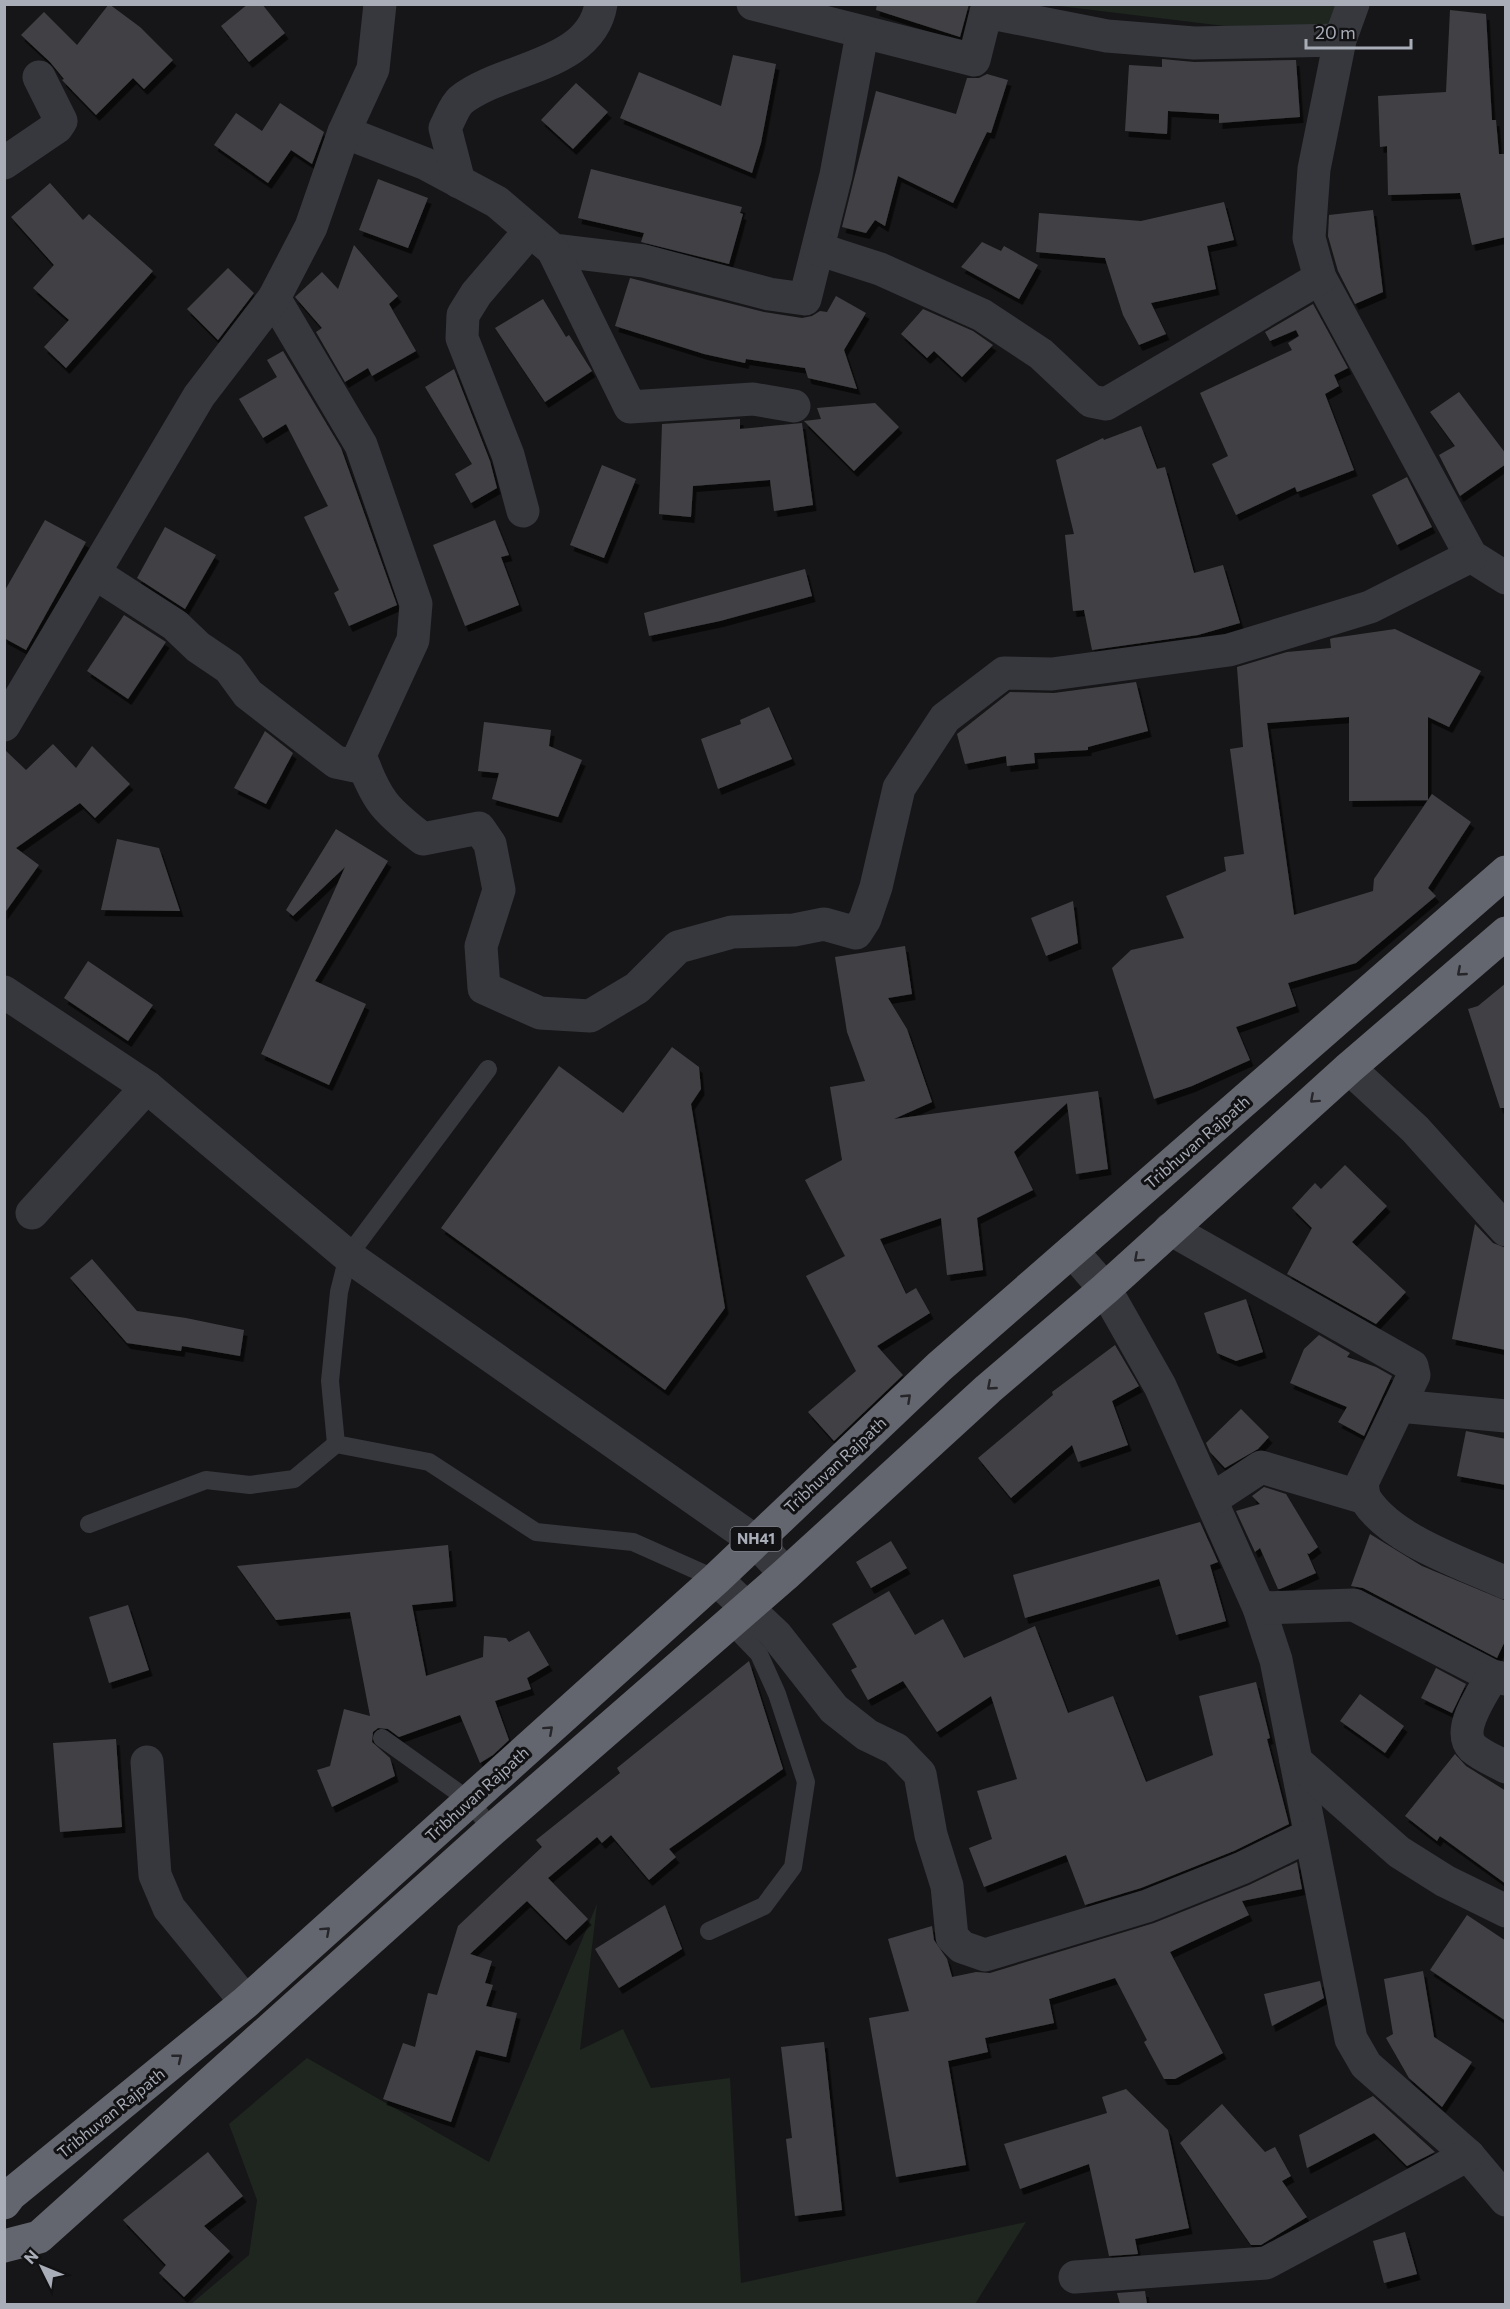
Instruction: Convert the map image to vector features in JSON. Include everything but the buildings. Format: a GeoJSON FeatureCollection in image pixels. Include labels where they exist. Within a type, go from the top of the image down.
{"type":"FeatureCollection","features":[{"type":"Feature","properties":{"kind":"highway","name":"Tribhuvan Rajpath"},"geometry":{"type":"LineString","coordinates":[[4,2203],[10,2195],[246,2002],[716,1579],[939,1367],[1506,872]]}},
{"type":"Feature","properties":{"kind":"highway","name":"NH41"},"geometry":{"type":"LineString","coordinates":[[4,2246],[39,2237],[492,1830],[786,1574],[987,1389],[1105,1289],[1349,1068],[1506,933]]}},
{"type":"Feature","properties":{"kind":"street"},"geometry":{"type":"LineString","coordinates":[[6,719],[96,574],[142,490],[199,396],[274,298],[311,227],[344,132],[373,69],[380,4]]}},
{"type":"Feature","properties":{"kind":"street"},"geometry":{"type":"LineString","coordinates":[[459,182],[445,128],[459,102],[477,90],[565,52],[583,38],[599,17],[601,4]]}},
{"type":"Feature","properties":{"kind":"street"},"geometry":{"type":"LineString","coordinates":[[753,4],[862,34],[974,60],[986,12],[1118,37],[1194,43],[1340,40]]}},
{"type":"Feature","properties":{"kind":"street"},"geometry":{"type":"LineString","coordinates":[[1353,4],[1340,40],[1314,169],[1309,238],[1320,278],[1471,556],[1506,578]]}},
{"type":"Feature","properties":{"kind":"street"},"geometry":{"type":"LineString","coordinates":[[541,241],[644,261],[769,294],[805,299],[836,175],[862,34]]}},
{"type":"Feature","properties":{"kind":"street"},"geometry":{"type":"LineString","coordinates":[[4,163],[57,127],[61,121],[39,77]]}},
{"type":"Feature","properties":{"kind":"street"},"geometry":{"type":"LineString","coordinates":[[344,132],[426,164],[497,202],[541,241],[630,407],[753,399],[794,406]]}},
{"type":"Feature","properties":{"kind":"street"},"geometry":{"type":"LineString","coordinates":[[523,510],[508,455],[462,338],[463,315],[476,294],[541,241]]}},
{"type":"Feature","properties":{"kind":"street"},"geometry":{"type":"LineString","coordinates":[[818,249],[880,269],[982,315],[1041,354],[1091,400],[1107,404],[1320,278]]}},
{"type":"Feature","properties":{"kind":"street"},"geometry":{"type":"LineString","coordinates":[[274,298],[361,445],[416,604],[413,640],[360,755],[364,768],[376,796],[399,821],[423,839],[479,828],[490,844],[499,890],[481,946],[484,988],[540,1013],[590,1016],[637,988],[678,947],[732,932],[794,930],[824,924],[856,933],[866,919],[876,887],[899,788],[945,718],[1004,673],[1052,674],[1229,650],[1370,607],[1471,556]]}},
{"type":"Feature","properties":{"kind":"street"},"geometry":{"type":"LineString","coordinates":[[96,574],[175,625],[198,647],[229,668],[248,694],[336,762],[364,768]]}},
{"type":"Feature","properties":{"kind":"street"},"geometry":{"type":"LineString","coordinates":[[4,992],[147,1087],[348,1256],[755,1541],[786,1574]]}},
{"type":"Feature","properties":{"kind":"street"},"geometry":{"type":"LineString","coordinates":[[1349,1068],[1415,1129],[1506,1230]]}},
{"type":"Feature","properties":{"kind":"street"},"geometry":{"type":"LineString","coordinates":[[33,1213],[147,1087]]}},
{"type":"Feature","properties":{"kind":"street"},"geometry":{"type":"LineString","coordinates":[[1170,1229],[1413,1366],[1414,1375],[1362,1483],[1365,1498],[1383,1521],[1419,1543],[1506,1583]]}},
{"type":"Feature","properties":{"kind":"street"},"geometry":{"type":"LineString","coordinates":[[1072,1251],[1105,1289],[1160,1386],[1259,1608],[1275,1660],[1351,2039],[1366,2065],[1468,2155],[1506,2200]]}},
{"type":"Feature","properties":{"kind":"street"},"geometry":{"type":"LineString","coordinates":[[1400,1406],[1506,1416]]}},
{"type":"Feature","properties":{"kind":"street"},"geometry":{"type":"LineString","coordinates":[[1211,1500],[1261,1467],[1365,1498]]}},
{"type":"Feature","properties":{"kind":"street"},"geometry":{"type":"LineString","coordinates":[[716,1579],[738,1616],[776,1635],[834,1709],[867,1736],[896,1749],[920,1774],[931,1835],[947,1886],[952,1937],[962,1947],[985,1955],[1147,1906],[1242,1868],[1310,1835]]}},
{"type":"Feature","properties":{"kind":"street"},"geometry":{"type":"LineString","coordinates":[[1259,1608],[1354,1605],[1499,1677],[1466,1728],[1467,1739],[1474,1748],[1506,1767]]}},
{"type":"Feature","properties":{"kind":"street"},"geometry":{"type":"LineString","coordinates":[[1296,1761],[1399,1852],[1444,1881],[1506,1911]]}},
{"type":"Feature","properties":{"kind":"street"},"geometry":{"type":"LineString","coordinates":[[147,1762],[155,1875],[169,1908],[246,2002]]}},
{"type":"Feature","properties":{"kind":"street"},"geometry":{"type":"LineString","coordinates":[[1075,2277],[1266,2264],[1468,2155]]}},
{"type":"Feature","properties":{"kind":"lane"},"geometry":{"type":"LineString","coordinates":[[336,1444],[330,1382],[339,1293],[348,1256],[488,1069]]}},
{"type":"Feature","properties":{"kind":"lane"},"geometry":{"type":"LineString","coordinates":[[89,1524],[206,1480],[250,1485],[294,1479],[336,1444]]}},
{"type":"Feature","properties":{"kind":"lane"},"geometry":{"type":"LineString","coordinates":[[336,1444],[429,1462],[536,1532],[633,1542],[716,1579]]}},
{"type":"Feature","properties":{"kind":"lane"},"geometry":{"type":"LineString","coordinates":[[709,1931],[764,1906],[793,1867],[806,1782],[777,1694],[738,1616]]}},
{"type":"Feature","properties":{"kind":"lane"},"geometry":{"type":"LineString","coordinates":[[382,1738],[470,1801],[492,1830]]}},
{"type":"Feature","properties":{"kind":"shaded area"},"geometry":{"type":"Polygon","coordinates":[[[1051,5],[1349,5],[1340,40],[1051,5]]]}},
{"type":"Feature","properties":{"kind":"shaded area"},"geometry":{"type":"Polygon","coordinates":[[[597,1904],[580,2050],[623,2029],[651,2088],[730,2078],[741,2283],[1026,2222],[975,2304],[191,2304],[249,2255],[257,2200],[229,2124],[307,2058],[489,2162],[597,1904]]]}}]}
